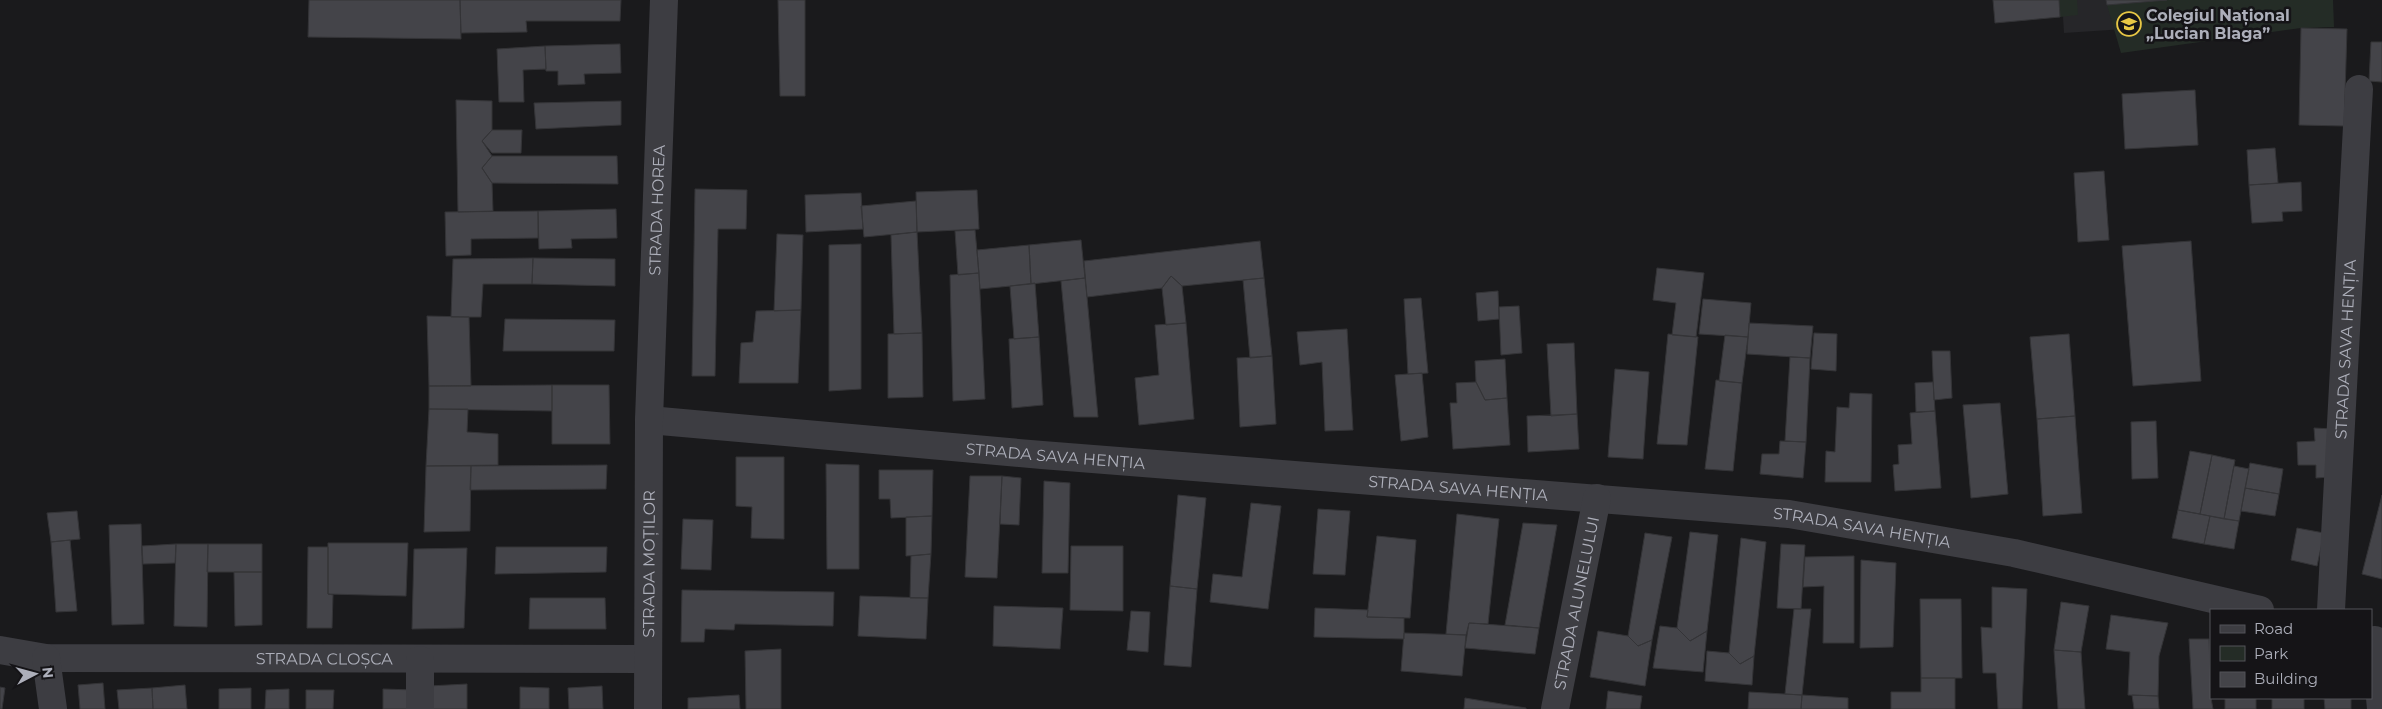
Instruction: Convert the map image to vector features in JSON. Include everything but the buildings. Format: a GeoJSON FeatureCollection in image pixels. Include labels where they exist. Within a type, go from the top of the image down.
{"type":"FeatureCollection","features":[{"type":"Feature","properties":{"kind":"street","name":"STRADA HOREA"},"geometry":{"type":"LineString","coordinates":[[649,420],[664,0]]}},
{"type":"Feature","properties":{"kind":"street","name":"STRADA SAVA HENȚIA"},"geometry":{"type":"LineString","coordinates":[[2331,609],[2359,89]]}},
{"type":"Feature","properties":{"kind":"street","name":"STRADA SAVA HENȚIA"},"geometry":{"type":"LineString","coordinates":[[649,420],[1042,455],[1789,514],[2014,552],[2256,609]]}},
{"type":"Feature","properties":{"kind":"street","name":"STRADA MOȚILOR"},"geometry":{"type":"LineString","coordinates":[[648,709],[649,420]]}},
{"type":"Feature","properties":{"kind":"street","name":"STRADA ALUNELULUI"},"geometry":{"type":"LineString","coordinates":[[1555,709],[1597,498]]}},
{"type":"Feature","properties":{"kind":"street"},"geometry":{"type":"LineString","coordinates":[[2376,640],[2381,709]]}},
{"type":"Feature","properties":{"kind":"street","name":"STRADA CLOȘCA"},"geometry":{"type":"LineString","coordinates":[[0,650],[46,658],[648,659]]}},
{"type":"Feature","properties":{"kind":"street"},"geometry":{"type":"LineString","coordinates":[[46,658],[53,709]]}},
{"type":"Feature","properties":{"kind":"street"},"geometry":{"type":"LineString","coordinates":[[420,660],[420,709]]}},
{"type":"Feature","properties":{"kind":"shaded area","name":"Colegiul Național „Lucian Blaga”"},"geometry":{"type":"Polygon","coordinates":[[[2062,0],[2324,0],[2324,16],[2064,33],[2062,0]]]}},
{"type":"Feature","properties":{"kind":"green space"},"geometry":{"type":"Polygon","coordinates":[[[2059,0],[2077,0],[2078,15],[2060,17],[2059,0]]]}},
{"type":"Feature","properties":{"kind":"green space"},"geometry":{"type":"Polygon","coordinates":[[[2167,0],[2333,0],[2334,27],[2301,28],[2121,53],[2107,5],[2167,0]]]}},
{"type":"Feature","properties":{"kind":"place","name":"Colegiul Național „Lucian Blaga”"},"geometry":{"type":"Point","coordinates":[2129,24]}}]}
